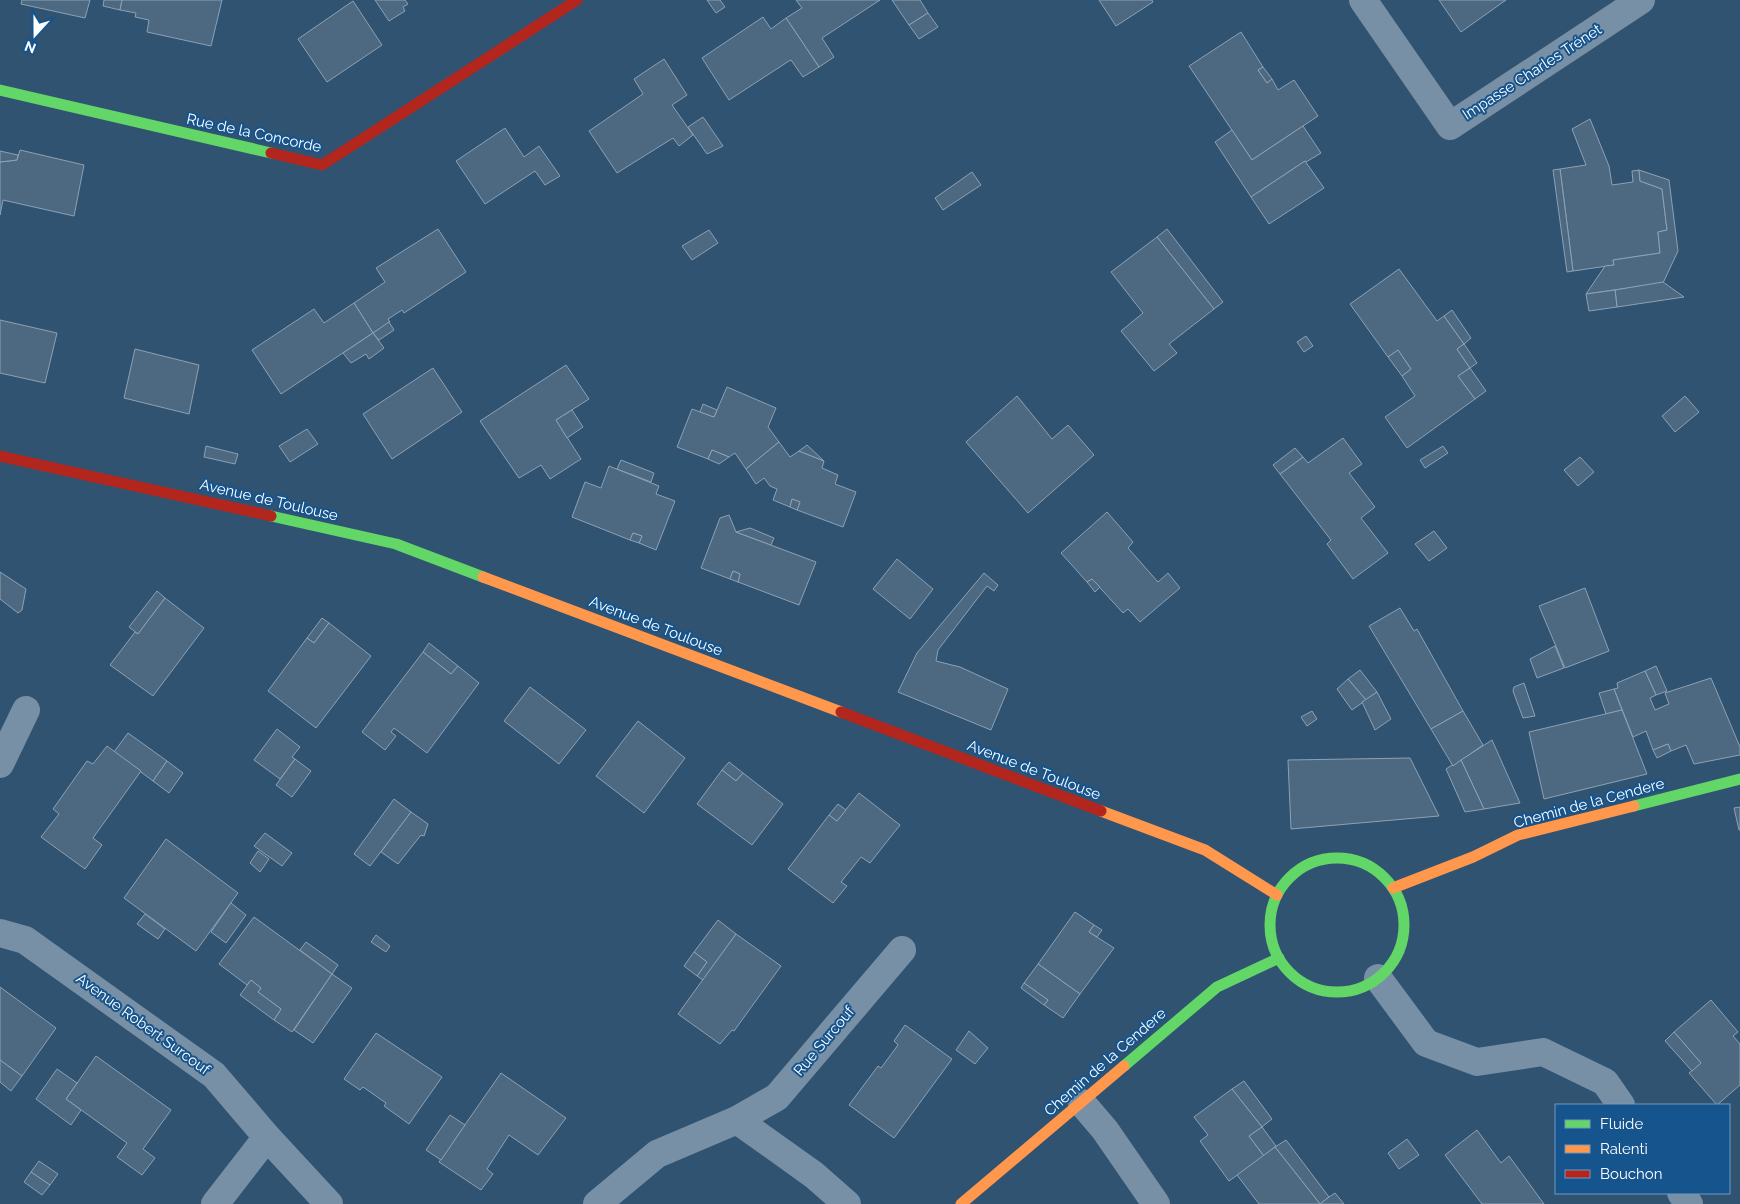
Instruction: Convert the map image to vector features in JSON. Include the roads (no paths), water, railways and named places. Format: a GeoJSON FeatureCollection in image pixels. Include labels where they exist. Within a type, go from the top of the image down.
{"type":"FeatureCollection","features":[{"type":"Feature","properties":{"kind":"street","name":"Rue de la Concorde"},"geometry":{"type":"LineString","coordinates":[[0,90],[322,165],[577,0]]}},
{"type":"Feature","properties":{"kind":"street","name":"Impasse Charles Trénet"},"geometry":{"type":"LineString","coordinates":[[1363,0],[1450,126],[1641,0]]}},
{"type":"Feature","properties":{"kind":"street","name":"Avenue de Toulouse"},"geometry":{"type":"LineString","coordinates":[[0,456],[396,544],[1205,850],[1277,895]]}},
{"type":"Feature","properties":{"kind":"street"},"geometry":{"type":"LineString","coordinates":[[0,764],[26,710]]}},
{"type":"Feature","properties":{"kind":"street","name":"Chemin de la Cendere"},"geometry":{"type":"LineString","coordinates":[[1393,888],[1473,857],[1518,835],[1740,779]]}},
{"type":"Feature","properties":{"kind":"street"},"geometry":{"type":"LineString","coordinates":[[1333,858],[1356,861],[1377,871],[1393,888],[1402,906],[1404,926],[1401,946],[1392,963],[1378,978],[1362,987],[1343,992],[1323,991],[1306,984],[1290,973],[1278,958],[1272,943],[1270,926],[1272,910],[1277,895],[1291,876],[1310,863],[1333,858]]}},
{"type":"Feature","properties":{"kind":"street","name":"Avenue Robert Surcouf"},"geometry":{"type":"LineString","coordinates":[[0,932],[26,940],[214,1075],[267,1137],[329,1204]]}},
{"type":"Feature","properties":{"kind":"street","name":"Rue Surcouf"},"geometry":{"type":"LineString","coordinates":[[737,1120],[777,1097],[902,950]]}},
{"type":"Feature","properties":{"kind":"street","name":"Chemin de la Cendere"},"geometry":{"type":"LineString","coordinates":[[961,1204],[1217,987],[1278,958]]}},
{"type":"Feature","properties":{"kind":"street"},"geometry":{"type":"LineString","coordinates":[[1378,978],[1426,1043],[1477,1062],[1542,1052],[1604,1082],[1619,1104]]}},
{"type":"Feature","properties":{"kind":"street"},"geometry":{"type":"LineString","coordinates":[[1082,1103],[1105,1130],[1156,1204]]}},
{"type":"Feature","properties":{"kind":"street"},"geometry":{"type":"LineString","coordinates":[[597,1204],[657,1154],[737,1120],[814,1175],[847,1204]]}},
{"type":"Feature","properties":{"kind":"street"},"geometry":{"type":"LineString","coordinates":[[215,1204],[267,1137]]}}]}
